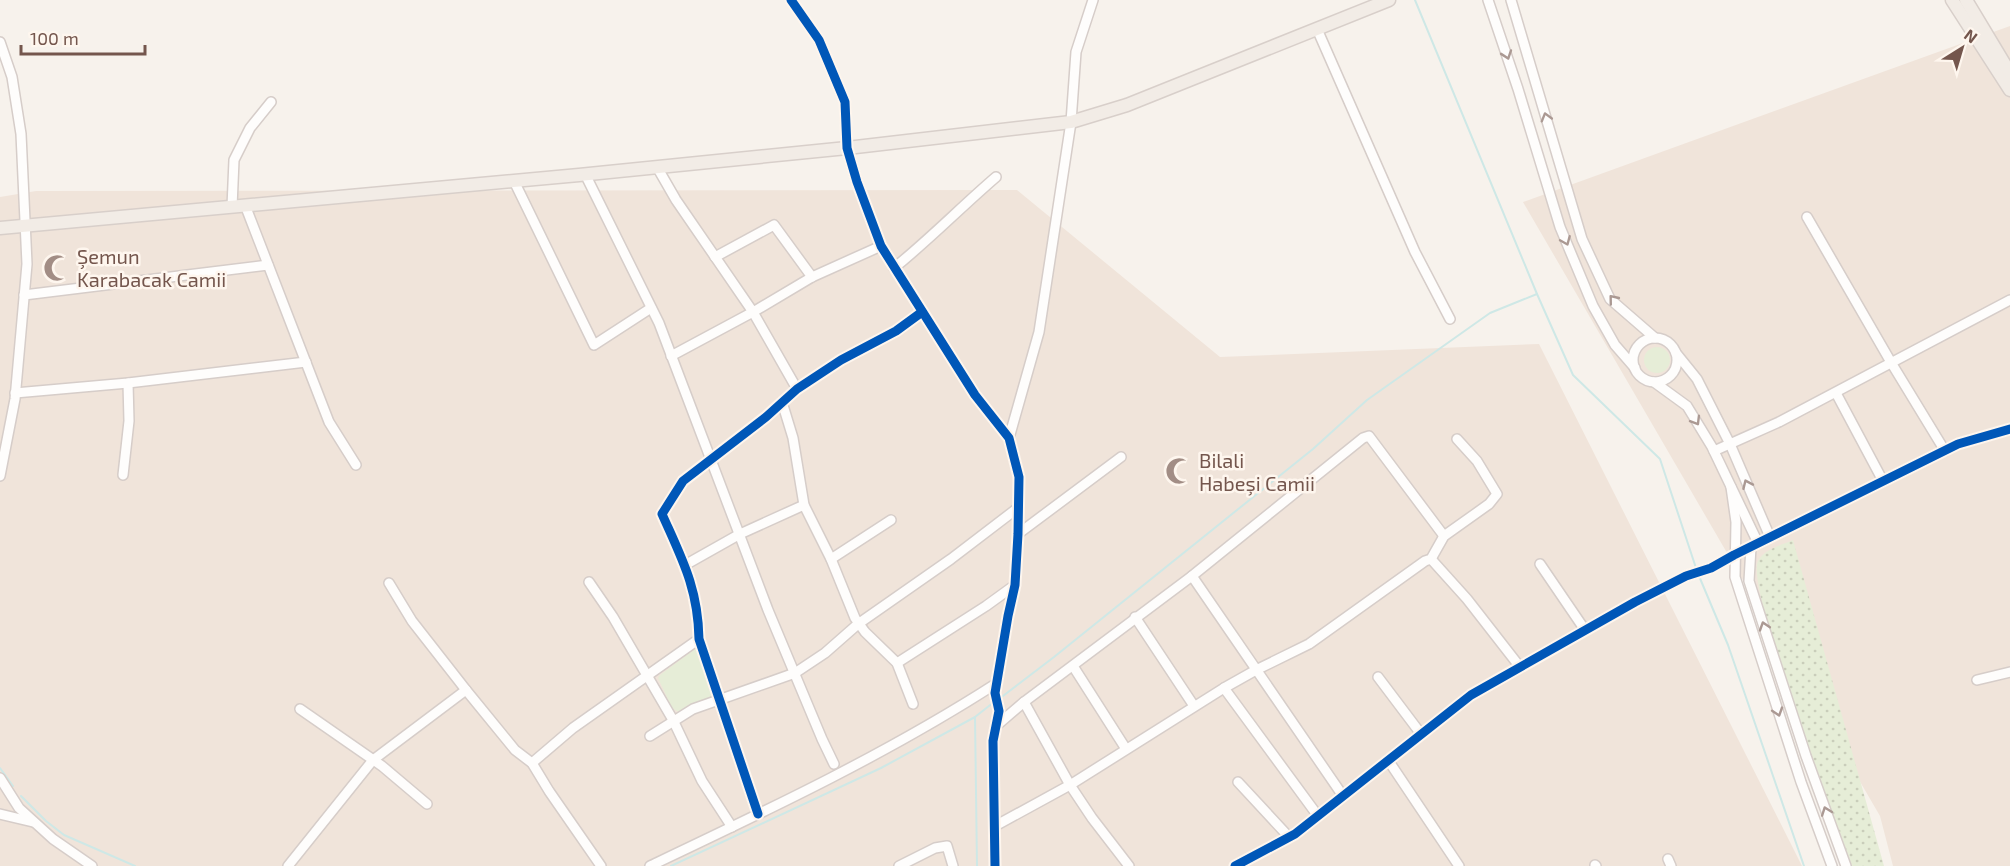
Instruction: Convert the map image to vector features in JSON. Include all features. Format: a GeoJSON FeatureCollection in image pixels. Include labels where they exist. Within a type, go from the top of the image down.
{"type":"FeatureCollection","features":[{"type":"Feature","properties":{"kind":"main road"},"geometry":{"type":"LineString","coordinates":[[0,228],[657,167],[1071,122],[1127,105],[1389,0]]}},
{"type":"Feature","properties":{"kind":"main road"},"geometry":{"type":"LineString","coordinates":[[1952,0],[2010,90]]}},
{"type":"Feature","properties":{"kind":"main road"},"geometry":{"type":"LineString","coordinates":[[1966,0],[2010,73]]}},
{"type":"Feature","properties":{"kind":"street"},"geometry":{"type":"LineString","coordinates":[[791,0],[819,40],[845,102],[847,148],[881,246],[975,395],[1009,438],[1019,477],[1015,585],[996,688],[999,711],[993,741],[995,866]]}},
{"type":"Feature","properties":{"kind":"street"},"geometry":{"type":"LineString","coordinates":[[1009,438],[1039,332],[1071,122],[1076,52],[1094,0]]}},
{"type":"Feature","properties":{"kind":"street"},"geometry":{"type":"LineString","coordinates":[[1488,0],[1560,227],[1593,306],[1615,345],[1643,378],[1654,382],[1687,406],[1714,451],[1731,488],[1754,545],[1749,581],[1806,756],[1846,866]]}},
{"type":"Feature","properties":{"kind":"street"},"geometry":{"type":"LineString","coordinates":[[1511,0],[1582,239],[1610,299],[1655,338],[1670,344],[1696,379],[1730,444],[1770,537]]}},
{"type":"Feature","properties":{"kind":"street"},"geometry":{"type":"LineString","coordinates":[[1317,29],[1415,252],[1450,319]]}},
{"type":"Feature","properties":{"kind":"street"},"geometry":{"type":"LineString","coordinates":[[0,42],[12,77],[21,134],[27,264],[15,393],[0,476]]}},
{"type":"Feature","properties":{"kind":"street"},"geometry":{"type":"LineString","coordinates":[[232,207],[234,160],[250,128],[271,102]]}},
{"type":"Feature","properties":{"kind":"street"},"geometry":{"type":"LineString","coordinates":[[657,167],[676,200],[753,312],[797,389]]}},
{"type":"Feature","properties":{"kind":"street"},"geometry":{"type":"LineString","coordinates":[[585,174],[659,323],[795,673],[834,764]]}},
{"type":"Feature","properties":{"kind":"street"},"geometry":{"type":"LineString","coordinates":[[894,268],[933,236],[963,205],[996,177]]}},
{"type":"Feature","properties":{"kind":"street"},"geometry":{"type":"LineString","coordinates":[[514,181],[594,345],[651,308]]}},
{"type":"Feature","properties":{"kind":"street"},"geometry":{"type":"LineString","coordinates":[[245,206],[329,422],[356,465]]}},
{"type":"Feature","properties":{"kind":"street"},"geometry":{"type":"LineString","coordinates":[[1807,217],[1945,451]]}},
{"type":"Feature","properties":{"kind":"street"},"geometry":{"type":"LineString","coordinates":[[715,257],[774,225],[812,277]]}},
{"type":"Feature","properties":{"kind":"street"},"geometry":{"type":"LineString","coordinates":[[671,356],[812,277],[881,246]]}},
{"type":"Feature","properties":{"kind":"street"},"geometry":{"type":"LineString","coordinates":[[24,295],[268,265]]}},
{"type":"Feature","properties":{"kind":"street"},"geometry":{"type":"LineString","coordinates":[[1714,451],[1836,393],[2010,300]]}},
{"type":"Feature","properties":{"kind":"street"},"geometry":{"type":"LineString","coordinates":[[758,814],[699,639],[698,614],[689,573],[662,514],[683,481],[797,389],[842,360],[896,331],[922,312]]}},
{"type":"Feature","properties":{"kind":"street"},"geometry":{"type":"LineString","coordinates":[[1635,368],[1636,350],[1645,341],[1655,338]]}},
{"type":"Feature","properties":{"kind":"street"},"geometry":{"type":"LineString","coordinates":[[1654,382],[1666,380],[1671,376],[1677,365],[1676,353]]}},
{"type":"Feature","properties":{"kind":"street"},"geometry":{"type":"LineString","coordinates":[[15,393],[128,383],[306,362]]}},
{"type":"Feature","properties":{"kind":"street"},"geometry":{"type":"LineString","coordinates":[[123,475],[129,421],[128,383]]}},
{"type":"Feature","properties":{"kind":"street"},"geometry":{"type":"LineString","coordinates":[[1836,393],[1883,482]]}},
{"type":"Feature","properties":{"kind":"street"},"geometry":{"type":"LineString","coordinates":[[782,402],[793,438],[804,506],[831,559],[858,624],[897,663],[913,704]]}},
{"type":"Feature","properties":{"kind":"street"},"geometry":{"type":"LineString","coordinates":[[1235,866],[1247,863],[1289,837],[1472,695],[1585,630],[1686,576],[1712,568],[1958,444],[2010,429]]}},
{"type":"Feature","properties":{"kind":"street"},"geometry":{"type":"LineString","coordinates":[[996,726],[1024,702],[1192,576],[1363,438],[1369,436],[1444,536]]}},
{"type":"Feature","properties":{"kind":"street"},"geometry":{"type":"LineString","coordinates":[[995,826],[1070,785],[1224,688],[1309,644],[1431,559],[1444,536],[1490,504],[1497,494],[1477,461],[1457,439]]}},
{"type":"Feature","properties":{"kind":"street"},"geometry":{"type":"LineString","coordinates":[[1018,534],[1120,457]]}},
{"type":"Feature","properties":{"kind":"street"},"geometry":{"type":"LineString","coordinates":[[1731,488],[1736,522],[1735,578],[1801,782],[1832,866]]}},
{"type":"Feature","properties":{"kind":"street"},"geometry":{"type":"LineString","coordinates":[[685,565],[740,534],[804,506]]}},
{"type":"Feature","properties":{"kind":"street"},"geometry":{"type":"LineString","coordinates":[[650,736],[673,720],[720,698],[795,673],[825,653],[858,624],[951,559],[1019,507]]}},
{"type":"Feature","properties":{"kind":"street"},"geometry":{"type":"LineString","coordinates":[[831,559],[891,519]]}},
{"type":"Feature","properties":{"kind":"street"},"geometry":{"type":"LineString","coordinates":[[1431,559],[1467,599],[1520,667]]}},
{"type":"Feature","properties":{"kind":"street"},"geometry":{"type":"LineString","coordinates":[[1540,564],[1585,630]]}},
{"type":"Feature","properties":{"kind":"street"},"geometry":{"type":"LineString","coordinates":[[1192,576],[1343,796]]}},
{"type":"Feature","properties":{"kind":"street"},"geometry":{"type":"LineString","coordinates":[[589,582],[613,617],[647,675],[673,720],[702,781],[732,827]]}},
{"type":"Feature","properties":{"kind":"street"},"geometry":{"type":"LineString","coordinates":[[389,583],[412,621],[466,690],[515,750],[532,763],[601,866]]}},
{"type":"Feature","properties":{"kind":"street"},"geometry":{"type":"LineString","coordinates":[[897,663],[1015,585]]}},
{"type":"Feature","properties":{"kind":"street"},"geometry":{"type":"LineString","coordinates":[[1136,617],[1194,706]]}},
{"type":"Feature","properties":{"kind":"street"},"geometry":{"type":"LineString","coordinates":[[532,763],[573,728],[699,639]]}},
{"type":"Feature","properties":{"kind":"street"},"geometry":{"type":"LineString","coordinates":[[1072,666],[1126,749]]}},
{"type":"Feature","properties":{"kind":"street"},"geometry":{"type":"LineString","coordinates":[[1977,680],[2010,672]]}},
{"type":"Feature","properties":{"kind":"street"},"geometry":{"type":"LineString","coordinates":[[1378,677],[1421,734]]}},
{"type":"Feature","properties":{"kind":"street"},"geometry":{"type":"LineString","coordinates":[[650,866],[855,766],[996,688]]}},
{"type":"Feature","properties":{"kind":"street"},"geometry":{"type":"LineString","coordinates":[[1224,688],[1318,816]]}},
{"type":"Feature","properties":{"kind":"street"},"geometry":{"type":"LineString","coordinates":[[288,866],[373,760],[466,690]]}},
{"type":"Feature","properties":{"kind":"street"},"geometry":{"type":"LineString","coordinates":[[1024,702],[1070,785],[1092,818],[1130,866]]}},
{"type":"Feature","properties":{"kind":"street"},"geometry":{"type":"LineString","coordinates":[[300,709],[373,760],[426,804]]}},
{"type":"Feature","properties":{"kind":"street"},"geometry":{"type":"LineString","coordinates":[[1388,760],[1458,866]]}},
{"type":"Feature","properties":{"kind":"street"},"geometry":{"type":"LineString","coordinates":[[0,778],[19,808],[53,839],[92,866]]}},
{"type":"Feature","properties":{"kind":"street"},"geometry":{"type":"LineString","coordinates":[[1238,782],[1289,837]]}},
{"type":"Feature","properties":{"kind":"street"},"geometry":{"type":"LineString","coordinates":[[0,814],[35,823]]}},
{"type":"Feature","properties":{"kind":"street"},"geometry":{"type":"LineString","coordinates":[[899,866],[935,848],[947,846],[953,866]]}},
{"type":"Feature","properties":{"kind":"shaded area"},"geometry":{"type":"Polygon","coordinates":[[[2010,26],[2010,866],[1893,866],[1880,816],[1523,202],[2010,26]]]}},
{"type":"Feature","properties":{"kind":"shaded area"},"geometry":{"type":"Polygon","coordinates":[[[1017,190],[1220,357],[1539,344],[1802,866],[0,866],[0,197],[36,191],[1017,190]]]}},
{"type":"Feature","properties":{"kind":"green space"},"geometry":{"type":"Polygon","coordinates":[[[1657,347],[1666,351],[1670,360],[1666,369],[1657,373],[1648,369],[1644,360],[1648,351],[1657,347]]]}},
{"type":"Feature","properties":{"kind":"green space"},"geometry":{"type":"Polygon","coordinates":[[[1793,540],[1884,866],[1852,866],[1812,758],[1765,614],[1758,580],[1758,561],[1769,550],[1793,540]]]}},
{"type":"Feature","properties":{"kind":"green space"},"geometry":{"type":"Polygon","coordinates":[[[695,649],[700,652],[715,695],[680,713],[672,708],[658,678],[695,649]]]}},
{"type":"Feature","properties":{"kind":"waterway"},"geometry":{"type":"LineString","coordinates":[[1415,0],[1573,375],[1660,459],[1697,571]]}},
{"type":"Feature","properties":{"kind":"waterway"},"geometry":{"type":"LineString","coordinates":[[999,699],[1313,449],[1367,400],[1490,313],[1537,294]]}},
{"type":"Feature","properties":{"kind":"waterway"},"geometry":{"type":"LineString","coordinates":[[1699,576],[1728,645],[1804,866]]}},
{"type":"Feature","properties":{"kind":"waterway"},"geometry":{"type":"LineString","coordinates":[[671,866],[881,768],[975,717],[994,702]]}},
{"type":"Feature","properties":{"kind":"waterway"},"geometry":{"type":"LineString","coordinates":[[975,717],[977,866]]}},
{"type":"Feature","properties":{"kind":"waterway"},"geometry":{"type":"LineString","coordinates":[[0,768],[13,786]]}},
{"type":"Feature","properties":{"kind":"waterway"},"geometry":{"type":"LineString","coordinates":[[21,796],[64,835],[135,866]]}},
{"type":"Feature","properties":{"kind":"cycle path"},"geometry":{"type":"LineString","coordinates":[[791,0],[819,40],[845,102],[847,148],[881,246],[975,395],[1009,438],[1019,477],[1015,585],[995,693],[999,711],[993,741],[995,866]]}},
{"type":"Feature","properties":{"kind":"cycle path"},"geometry":{"type":"LineString","coordinates":[[758,814],[699,639],[696,604],[688,574],[662,514],[683,481],[766,417],[797,389],[841,360],[896,331],[922,312]]}},
{"type":"Feature","properties":{"kind":"cycle path"},"geometry":{"type":"LineString","coordinates":[[1235,866],[1295,834],[1471,695],[1635,602],[1686,576],[1711,568],[1958,444],[2010,429]]}},
{"type":"Feature","properties":{"kind":"place","name":"Şemun Karabacak Camii"},"geometry":{"type":"Point","coordinates":[57,268]}},
{"type":"Feature","properties":{"kind":"place","name":"Bilali Habeşi Camii"},"geometry":{"type":"Point","coordinates":[1179,471]}}]}
